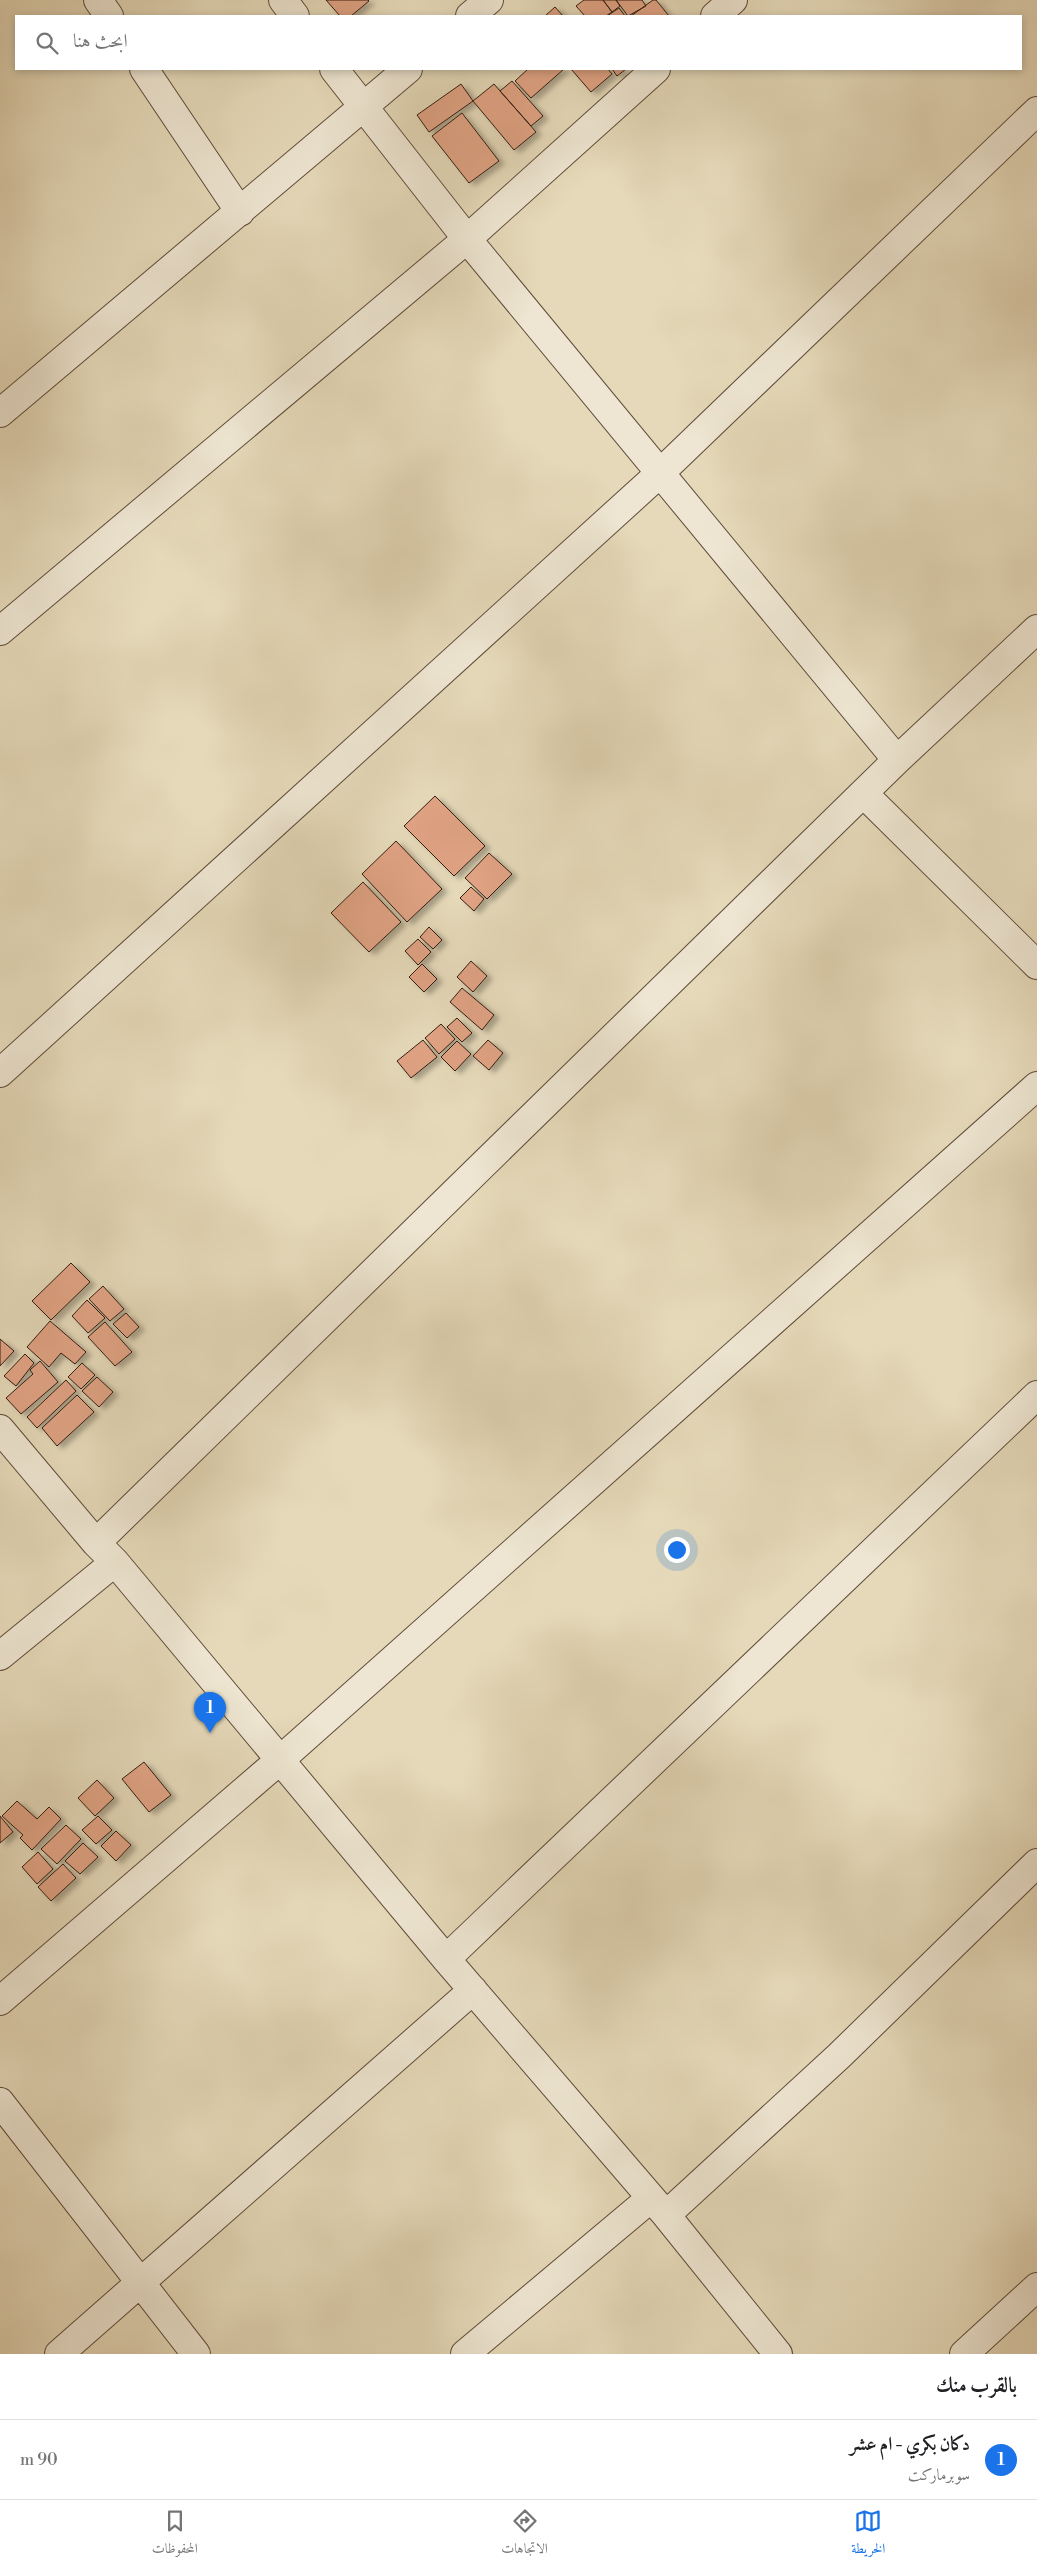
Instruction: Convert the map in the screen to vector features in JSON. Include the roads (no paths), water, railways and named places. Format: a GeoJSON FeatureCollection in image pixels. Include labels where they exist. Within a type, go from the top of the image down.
{"type":"FeatureCollection","features":[{"type":"Feature","properties":{"kind":"street"},"geometry":{"type":"LineString","coordinates":[[98,0],[108,15]]}},
{"type":"Feature","properties":{"kind":"street"},"geometry":{"type":"LineString","coordinates":[[283,0],[294,15]]}},
{"type":"Feature","properties":{"kind":"street"},"geometry":{"type":"LineString","coordinates":[[471,15],[490,0]]}},
{"type":"Feature","properties":{"kind":"street"},"geometry":{"type":"LineString","coordinates":[[716,15],[733,0]]}},
{"type":"Feature","properties":{"kind":"street"},"geometry":{"type":"LineString","coordinates":[[145,70],[240,212]]}},
{"type":"Feature","properties":{"kind":"street"},"geometry":{"type":"LineString","coordinates":[[335,70],[467,240],[897,760]]}},
{"type":"Feature","properties":{"kind":"street"},"geometry":{"type":"LineString","coordinates":[[0,413],[407,70]]}},
{"type":"Feature","properties":{"kind":"street"},"geometry":{"type":"LineString","coordinates":[[0,631],[467,240],[655,70]]}},
{"type":"Feature","properties":{"kind":"street"},"geometry":{"type":"LineString","coordinates":[[0,1073],[659,474],[1037,111]]}},
{"type":"Feature","properties":{"kind":"street"},"geometry":{"type":"LineString","coordinates":[[0,1656],[106,1553],[897,760],[1037,629]]}},
{"type":"Feature","properties":{"kind":"street"},"geometry":{"type":"LineString","coordinates":[[864,794],[1037,965]]}},
{"type":"Feature","properties":{"kind":"street"},"geometry":{"type":"LineString","coordinates":[[0,2001],[280,1760],[1037,1086]]}},
{"type":"Feature","properties":{"kind":"street"},"geometry":{"type":"LineString","coordinates":[[446,1959],[1037,1395]]}},
{"type":"Feature","properties":{"kind":"street"},"geometry":{"type":"LineString","coordinates":[[0,1428],[446,1959],[658,2207],[778,2354]]}},
{"type":"Feature","properties":{"kind":"street"},"geometry":{"type":"LineString","coordinates":[[465,2354],[658,2207],[839,2056],[1037,1863]]}},
{"type":"Feature","properties":{"kind":"street"},"geometry":{"type":"LineString","coordinates":[[59,2354],[473,1990]]}},
{"type":"Feature","properties":{"kind":"street"},"geometry":{"type":"LineString","coordinates":[[0,2102],[196,2354]]}},
{"type":"Feature","properties":{"kind":"street"},"geometry":{"type":"LineString","coordinates":[[964,2354],[1037,2288]]}},
{"type":"Feature","properties":{"kind":"place","name":"دكان بكري - ام عشر"},"geometry":{"type":"Point","coordinates":[210,1733]}}]}
